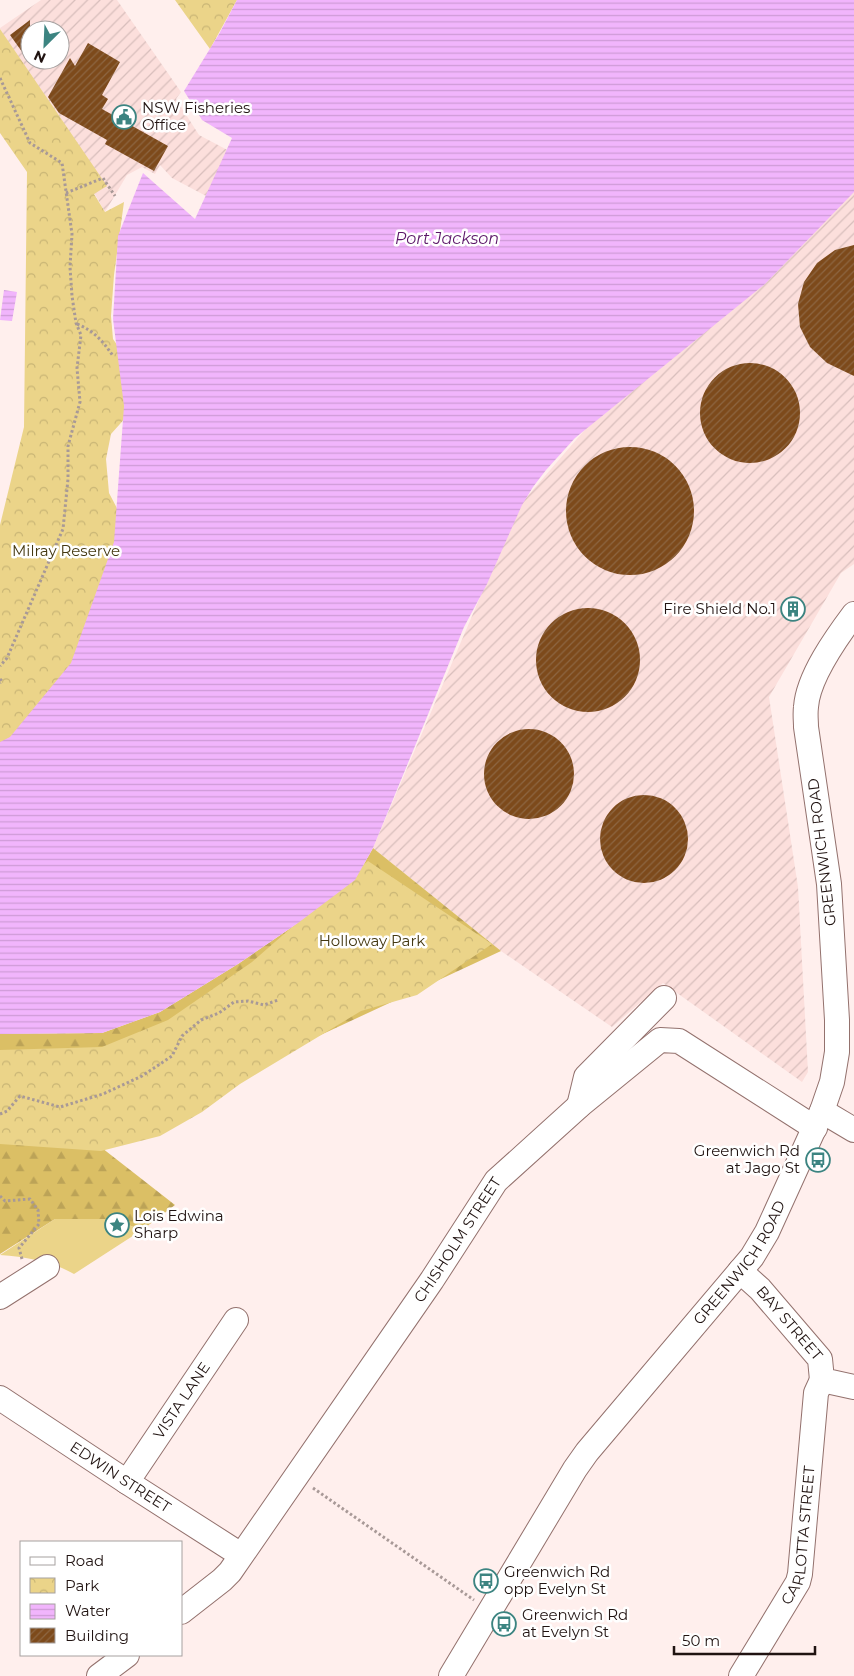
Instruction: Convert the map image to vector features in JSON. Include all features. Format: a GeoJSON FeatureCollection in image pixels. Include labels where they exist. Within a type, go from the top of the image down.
{"type":"FeatureCollection","features":[{"type":"Feature","properties":{"kind":"street","name":"GREENWICH ROAD"},"geometry":{"type":"LineString","coordinates":[[451,1676],[587,1452],[740,1271],[767,1232],[819,1119],[832,1082],[837,1052],[837,1020],[829,884],[806,727],[806,706],[812,684],[821,666],[854,614]]}},
{"type":"Feature","properties":{"kind":"street"},"geometry":{"type":"LineString","coordinates":[[579,1106],[586,1077],[664,998]]}},
{"type":"Feature","properties":{"kind":"street","name":"CHISHOLM STREET"},"geometry":{"type":"LineString","coordinates":[[182,1611],[230,1572],[432,1280],[496,1181],[579,1106],[660,1040],[679,1041],[819,1119],[854,1130]]}},
{"type":"Feature","properties":{"kind":"street"},"geometry":{"type":"LineString","coordinates":[[0,1297],[47,1267]]}},
{"type":"Feature","properties":{"kind":"street","name":"BAY STREET"},"geometry":{"type":"LineString","coordinates":[[740,1271],[760,1289],[820,1359],[822,1380],[854,1387]]}},
{"type":"Feature","properties":{"kind":"street","name":"VISTA LANE"},"geometry":{"type":"LineString","coordinates":[[127,1482],[236,1320]]}},
{"type":"Feature","properties":{"kind":"street","name":"CARLOTTA STREET"},"geometry":{"type":"LineString","coordinates":[[741,1676],[798,1582],[816,1393],[822,1380]]}},
{"type":"Feature","properties":{"kind":"street","name":"EDWIN STREET"},"geometry":{"type":"LineString","coordinates":[[0,1398],[241,1555]]}},
{"type":"Feature","properties":{"kind":"street"},"geometry":{"type":"LineString","coordinates":[[100,1676],[126,1656]]}},
{"type":"Feature","properties":{"kind":"path"},"geometry":{"type":"LineString","coordinates":[[0,78],[30,143],[62,163],[72,234],[70,267],[76,323],[82,335],[77,368],[80,402],[68,446],[68,479],[63,529],[6,658],[0,666]]}},
{"type":"Feature","properties":{"kind":"path"},"geometry":{"type":"LineString","coordinates":[[66,193],[103,178],[116,196]]}},
{"type":"Feature","properties":{"kind":"path"},"geometry":{"type":"LineString","coordinates":[[76,323],[88,328],[102,340],[113,356]]}},
{"type":"Feature","properties":{"kind":"path"},"geometry":{"type":"LineString","coordinates":[[0,1114],[7,1111],[20,1096],[60,1107],[103,1094],[142,1076],[172,1056],[182,1036],[200,1020],[219,1013],[234,1002],[248,1001],[264,1005],[278,1000]]}},
{"type":"Feature","properties":{"kind":"path"},"geometry":{"type":"LineString","coordinates":[[0,1196],[5,1201],[30,1199],[38,1210],[39,1224],[19,1248],[23,1262],[47,1267]]}},
{"type":"Feature","properties":{"kind":"path"},"geometry":{"type":"LineString","coordinates":[[295,1476],[491,1612]]}},
{"type":"Feature","properties":{"kind":"shaded area","name":"NSW Fisheries Office"},"geometry":{"type":"Polygon","coordinates":[[[41,0],[117,0],[181,92],[176,99],[199,135],[235,154],[208,197],[172,178],[160,165],[155,174],[142,167],[127,175],[105,212],[24,70],[70,70],[70,20],[20,20],[20,64],[0,29],[41,0]]]}},
{"type":"Feature","properties":{"kind":"shaded area"},"geometry":{"type":"Polygon","coordinates":[[[854,190],[854,564],[841,573],[769,697],[798,887],[808,1072],[802,1082],[663,983],[612,1027],[501,951],[373,848],[519,506],[595,418],[854,190]]]}},
{"type":"Feature","properties":{"kind":"green space"},"geometry":{"type":"Polygon","coordinates":[[[175,0],[237,0],[210,49],[175,0]]]}},
{"type":"Feature","properties":{"kind":"green space","name":"Milray Reserve"},"geometry":{"type":"Polygon","coordinates":[[[0,29],[20,58],[20,70],[28,70],[107,186],[94,194],[105,212],[124,202],[114,275],[111,316],[113,339],[126,358],[128,415],[111,434],[106,459],[109,493],[119,512],[109,620],[0,757],[0,525],[24,427],[27,172],[0,133],[0,29]]]}},
{"type":"Feature","properties":{"kind":"green space","name":"Holloway Park"},"geometry":{"type":"Polygon","coordinates":[[[373,848],[501,951],[93,1141],[175,1205],[142,1230],[112,1219],[55,1219],[0,1254],[0,1034],[102,1033],[160,1012],[238,964],[298,923],[355,880],[373,848]]]}},
{"type":"Feature","properties":{"kind":"green space","name":"Holloway Park"},"geometry":{"type":"Polygon","coordinates":[[[368,861],[492,944],[417,995],[361,1011],[240,1084],[202,1112],[160,1136],[101,1151],[0,1144],[0,1050],[102,1047],[168,1020],[252,962],[368,861]]]}},
{"type":"Feature","properties":{"kind":"green space"},"geometry":{"type":"Polygon","coordinates":[[[55,1219],[112,1219],[142,1230],[74,1274],[38,1260],[0,1255],[55,1219]]]}},
{"type":"Feature","properties":{"kind":"water","name":"Port Jackson"},"geometry":{"type":"Polygon","coordinates":[[[237,0],[854,0],[854,192],[765,284],[575,438],[533,487],[522,505],[487,584],[464,627],[373,848],[355,880],[298,923],[238,964],[160,1012],[102,1033],[0,1034],[0,742],[10,737],[71,663],[114,542],[124,406],[113,319],[118,236],[143,173],[195,219],[232,138],[202,120],[184,91],[219,34],[237,0]]]}},
{"type":"Feature","properties":{"kind":"water"},"geometry":{"type":"Polygon","coordinates":[[[4,290],[17,292],[12,321],[0,320],[4,290]]]}},
{"type":"Feature","properties":{"kind":"building"},"geometry":{"type":"Polygon","coordinates":[[[20,28],[20,49],[10,35],[20,28]]]}},
{"type":"Feature","properties":{"kind":"building"},"geometry":{"type":"Polygon","coordinates":[[[88,43],[120,62],[102,95],[108,99],[102,109],[168,146],[154,171],[105,144],[107,140],[59,113],[48,97],[63,70],[70,70],[70,58],[75,66],[88,43]]]}},
{"type":"Feature","properties":{"kind":"building"},"geometry":{"type":"Polygon","coordinates":[[[854,245],[854,376],[827,363],[810,347],[800,327],[798,304],[804,282],[817,263],[835,250],[854,245]]]}},
{"type":"Feature","properties":{"kind":"building"},"geometry":{"type":"Polygon","coordinates":[[[750,363],[760,364],[778,371],[792,385],[799,403],[799,423],[792,441],[778,455],[760,462],[750,463],[740,462],[722,455],[708,441],[701,423],[700,413],[701,403],[708,385],[722,371],[740,364],[750,363]]]}},
{"type":"Feature","properties":{"kind":"building"},"geometry":{"type":"Polygon","coordinates":[[[630,447],[655,451],[676,465],[690,486],[694,511],[690,536],[676,557],[655,571],[630,575],[605,571],[584,557],[570,536],[566,511],[570,486],[584,465],[605,451],[630,447]]]}},
{"type":"Feature","properties":{"kind":"building"},"geometry":{"type":"Polygon","coordinates":[[[588,608],[608,612],[617,616],[625,623],[632,631],[636,640],[640,660],[636,680],[632,689],[625,697],[617,704],[608,708],[588,712],[568,708],[559,704],[551,697],[544,689],[540,680],[536,660],[540,640],[544,631],[551,623],[559,616],[568,612],[588,608]]]}},
{"type":"Feature","properties":{"kind":"building"},"geometry":{"type":"Polygon","coordinates":[[[529,729],[538,730],[554,737],[566,749],[573,765],[573,783],[566,799],[554,811],[538,818],[529,819],[520,818],[504,811],[492,799],[485,783],[484,774],[485,765],[492,749],[504,737],[520,730],[529,729]]]}},
{"type":"Feature","properties":{"kind":"building"},"geometry":{"type":"Polygon","coordinates":[[[635,795],[653,795],[669,802],[681,814],[688,830],[688,848],[681,864],[669,876],[653,883],[635,883],[619,876],[607,864],[600,848],[600,830],[607,814],[619,802],[635,795]]]}},
{"type":"Feature","properties":{"kind":"place","name":"NSW Fisheries Office"},"geometry":{"type":"Point","coordinates":[124,117]}},
{"type":"Feature","properties":{"kind":"place","name":"Fire Shield No.1"},"geometry":{"type":"Point","coordinates":[793,609]}},
{"type":"Feature","properties":{"kind":"place","name":"Greenwich Rd at Jago St"},"geometry":{"type":"Point","coordinates":[818,1160]}},
{"type":"Feature","properties":{"kind":"place","name":"Lois Edwina Sharp"},"geometry":{"type":"Point","coordinates":[117,1225]}},
{"type":"Feature","properties":{"kind":"place","name":"Greenwich Rd opp Evelyn St"},"geometry":{"type":"Point","coordinates":[486,1581]}},
{"type":"Feature","properties":{"kind":"place","name":"Greenwich Rd at Evelyn St"},"geometry":{"type":"Point","coordinates":[504,1624]}}]}
